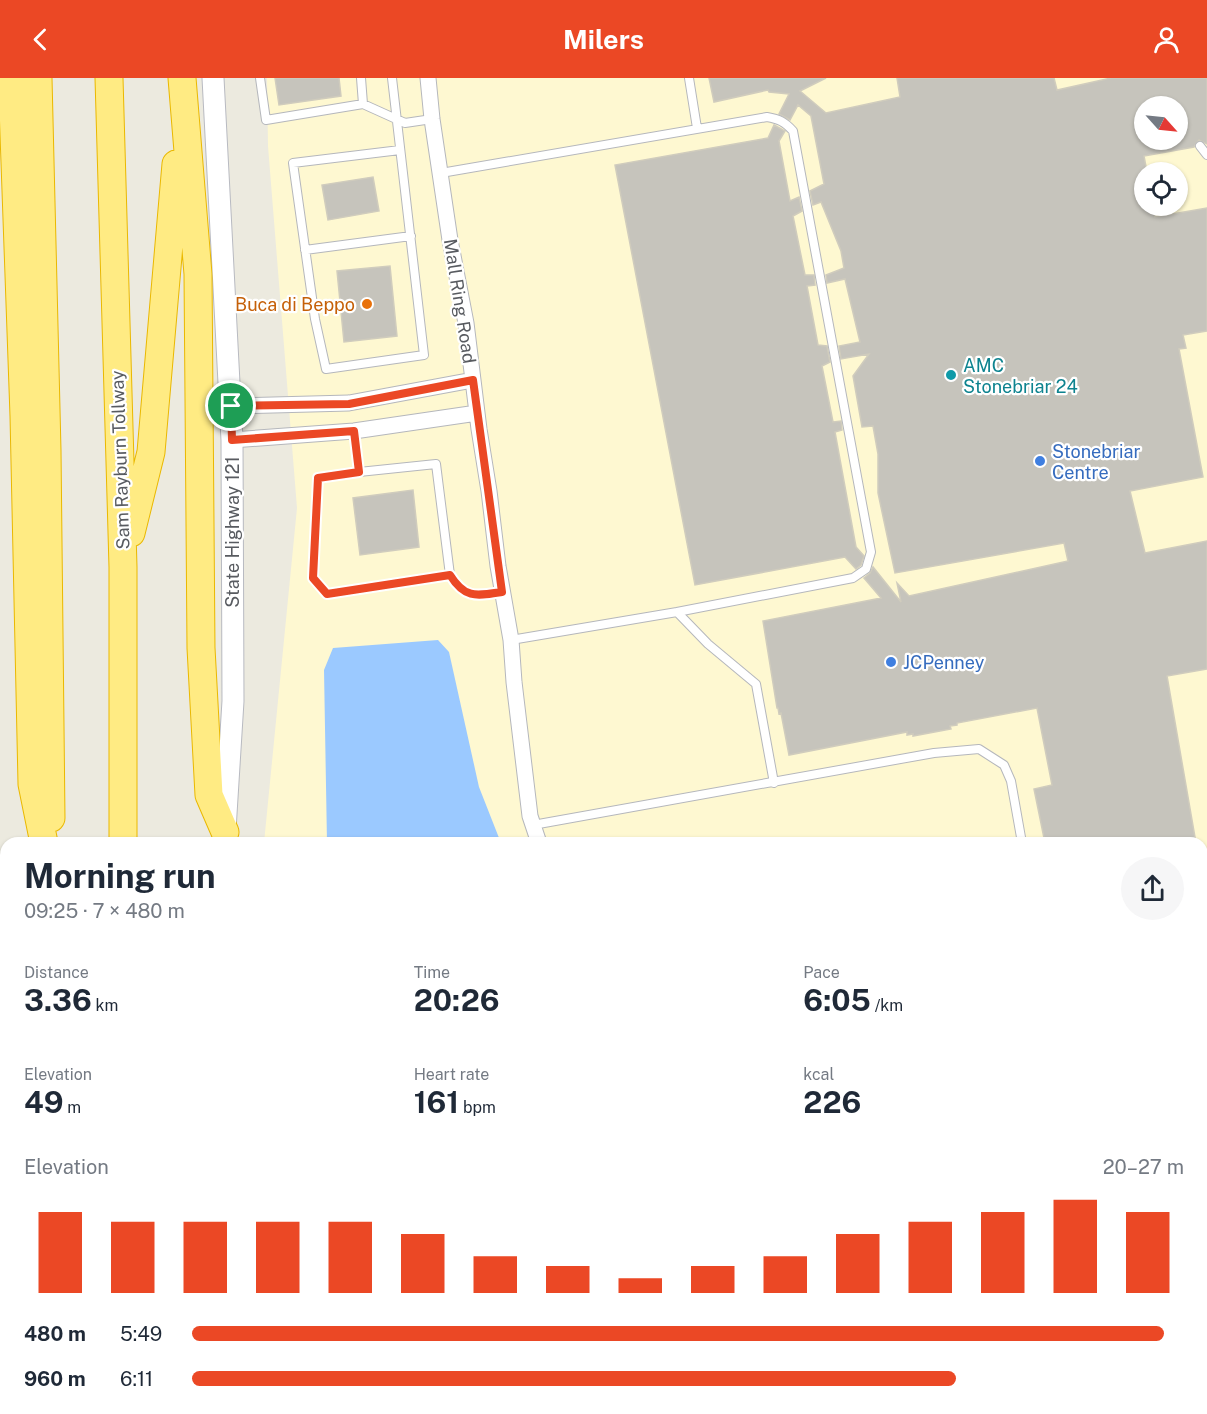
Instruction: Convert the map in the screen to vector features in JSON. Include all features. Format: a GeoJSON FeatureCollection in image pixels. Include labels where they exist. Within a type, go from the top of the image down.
{"type":"FeatureCollection","features":[{"type":"Feature","properties":{"kind":"highway"},"geometry":{"type":"LineString","coordinates":[[12,78],[44,837]]}},
{"type":"Feature","properties":{"kind":"highway"},"geometry":{"type":"LineString","coordinates":[[38,78],[47,450],[41,788],[49,837]]}},
{"type":"Feature","properties":{"kind":"highway","name":"Sam Rayburn Tollway"},"geometry":{"type":"LineString","coordinates":[[109,78],[123,567],[123,837]]}},
{"type":"Feature","properties":{"kind":"highway"},"geometry":{"type":"LineString","coordinates":[[123,567],[151,452],[182,78]]}},
{"type":"Feature","properties":{"kind":"highway"},"geometry":{"type":"LineString","coordinates":[[182,78],[198,274],[201,648],[209,795],[225,837]]}},
{"type":"Feature","properties":{"kind":"main road","name":"State Highway 121"},"geometry":{"type":"LineString","coordinates":[[213,78],[232,440],[233,700],[225,837]]}},
{"type":"Feature","properties":{"kind":"street","name":"Mall Ring Road"},"geometry":{"type":"LineString","coordinates":[[428,78],[450,240],[466,323],[502,592],[511,640],[532,826],[537,837]]}},
{"type":"Feature","properties":{"kind":"street"},"geometry":{"type":"LineString","coordinates":[[231,406],[349,404],[473,380]]}},
{"type":"Feature","properties":{"kind":"street"},"geometry":{"type":"LineString","coordinates":[[232,440],[354,431],[477,413]]}},
{"type":"Feature","properties":{"kind":"lane"},"geometry":{"type":"LineString","coordinates":[[260,78],[266,120],[363,104],[405,123],[432,119]]}},
{"type":"Feature","properties":{"kind":"lane"},"geometry":{"type":"LineString","coordinates":[[361,78],[363,104]]}},
{"type":"Feature","properties":{"kind":"lane"},"geometry":{"type":"LineString","coordinates":[[392,78],[424,355],[326,369],[315,319],[293,163],[400,150]]}},
{"type":"Feature","properties":{"kind":"lane"},"geometry":{"type":"LineString","coordinates":[[689,78],[697,128]]}},
{"type":"Feature","properties":{"kind":"lane"},"geometry":{"type":"LineString","coordinates":[[441,173],[767,117],[777,118],[787,123],[793,131],[871,552],[866,569],[853,578],[677,612],[511,640]]}},
{"type":"Feature","properties":{"kind":"lane"},"geometry":{"type":"LineString","coordinates":[[1200,146],[1207,154]]}},
{"type":"Feature","properties":{"kind":"lane"},"geometry":{"type":"LineString","coordinates":[[305,250],[411,236]]}},
{"type":"Feature","properties":{"kind":"lane"},"geometry":{"type":"LineString","coordinates":[[354,431],[359,472]]}},
{"type":"Feature","properties":{"kind":"lane"},"geometry":{"type":"LineString","coordinates":[[450,575],[327,594],[313,578],[318,478],[436,464],[450,575],[458,588],[476,596],[502,592]]}},
{"type":"Feature","properties":{"kind":"lane"},"geometry":{"type":"LineString","coordinates":[[677,612],[708,644],[756,684],[774,783]]}},
{"type":"Feature","properties":{"kind":"lane"},"geometry":{"type":"LineString","coordinates":[[532,826],[934,753],[979,749],[1004,765],[1011,782],[1021,837]]}},
{"type":"Feature","properties":{"kind":"shaded area"},"geometry":{"type":"Polygon","coordinates":[[[267,78],[1207,78],[1207,837],[265,837],[297,508],[268,146],[267,78]]]}},
{"type":"Feature","properties":{"kind":"water"},"geometry":{"type":"Polygon","coordinates":[[[438,640],[449,652],[479,787],[499,837],[327,837],[324,670],[333,648],[438,640]]]}},
{"type":"Feature","properties":{"kind":"building"},"geometry":{"type":"Polygon","coordinates":[[[275,78],[339,78],[341,96],[279,105],[275,78]]]}},
{"type":"Feature","properties":{"kind":"building","name":"Stonebriar Centre"},"geometry":{"type":"Polygon","coordinates":[[[709,78],[826,78],[800,91],[826,113],[900,97],[897,78],[1054,78],[1057,90],[1111,78],[1207,78],[1207,144],[1199,140],[1194,147],[1188,148],[1188,96],[1134,96],[1134,150],[1177,150],[1144,156],[1145,162],[1134,162],[1134,216],[1188,216],[1188,211],[1207,208],[1207,331],[1183,335],[1186,348],[1179,349],[1203,477],[1130,491],[1145,553],[1207,541],[1207,669],[1167,676],[1195,837],[1044,837],[1034,789],[1052,785],[1037,708],[957,723],[957,725],[950,726],[951,729],[913,736],[913,734],[907,735],[907,732],[789,755],[781,713],[779,714],[777,708],[763,621],[881,598],[864,578],[873,567],[901,602],[897,583],[909,596],[1068,561],[1064,543],[895,573],[878,493],[878,454],[873,426],[862,427],[853,376],[869,354],[841,359],[839,346],[860,342],[845,279],[827,283],[826,275],[844,268],[841,251],[821,202],[813,205],[810,191],[824,184],[811,116],[798,105],[790,120],[779,114],[789,94],[768,90],[714,102],[709,78]]]}},
{"type":"Feature","properties":{"kind":"building"},"geometry":{"type":"Polygon","coordinates":[[[774,125],[785,131],[779,141],[790,201],[799,197],[802,211],[793,216],[805,275],[814,275],[815,285],[807,286],[818,345],[827,346],[830,362],[822,366],[833,422],[841,421],[842,430],[835,432],[856,547],[864,556],[861,565],[856,569],[845,557],[695,585],[615,165],[768,138],[774,125]]]}},
{"type":"Feature","properties":{"kind":"building"},"geometry":{"type":"Polygon","coordinates":[[[373,177],[379,211],[328,220],[322,185],[373,177]]]}},
{"type":"Feature","properties":{"kind":"building","name":"Buca di Beppo"},"geometry":{"type":"Polygon","coordinates":[[[390,266],[397,336],[344,342],[337,271],[390,266]]]}},
{"type":"Feature","properties":{"kind":"building"},"geometry":{"type":"Polygon","coordinates":[[[413,490],[419,547],[360,555],[353,498],[413,490]]]}},
{"type":"Feature","properties":{"kind":"place","name":"Buca di Beppo"},"geometry":{"type":"Point","coordinates":[367,304]}},
{"type":"Feature","properties":{"kind":"place","name":"AMC Stonebriar 24"},"geometry":{"type":"Point","coordinates":[951,375]}},
{"type":"Feature","properties":{"kind":"place","name":"Stonebriar Centre"},"geometry":{"type":"Point","coordinates":[1040,461]}},
{"type":"Feature","properties":{"kind":"place","name":"JCPenney"},"geometry":{"type":"Point","coordinates":[891,662]}},
{"type":"Feature","properties":{"kind":"route"},"geometry":{"type":"LineString","coordinates":[[473,380],[502,592],[476,596],[458,588],[450,575],[327,594],[313,578],[318,478],[359,472],[354,431],[232,440],[231,406],[349,404],[473,380]]}}]}
